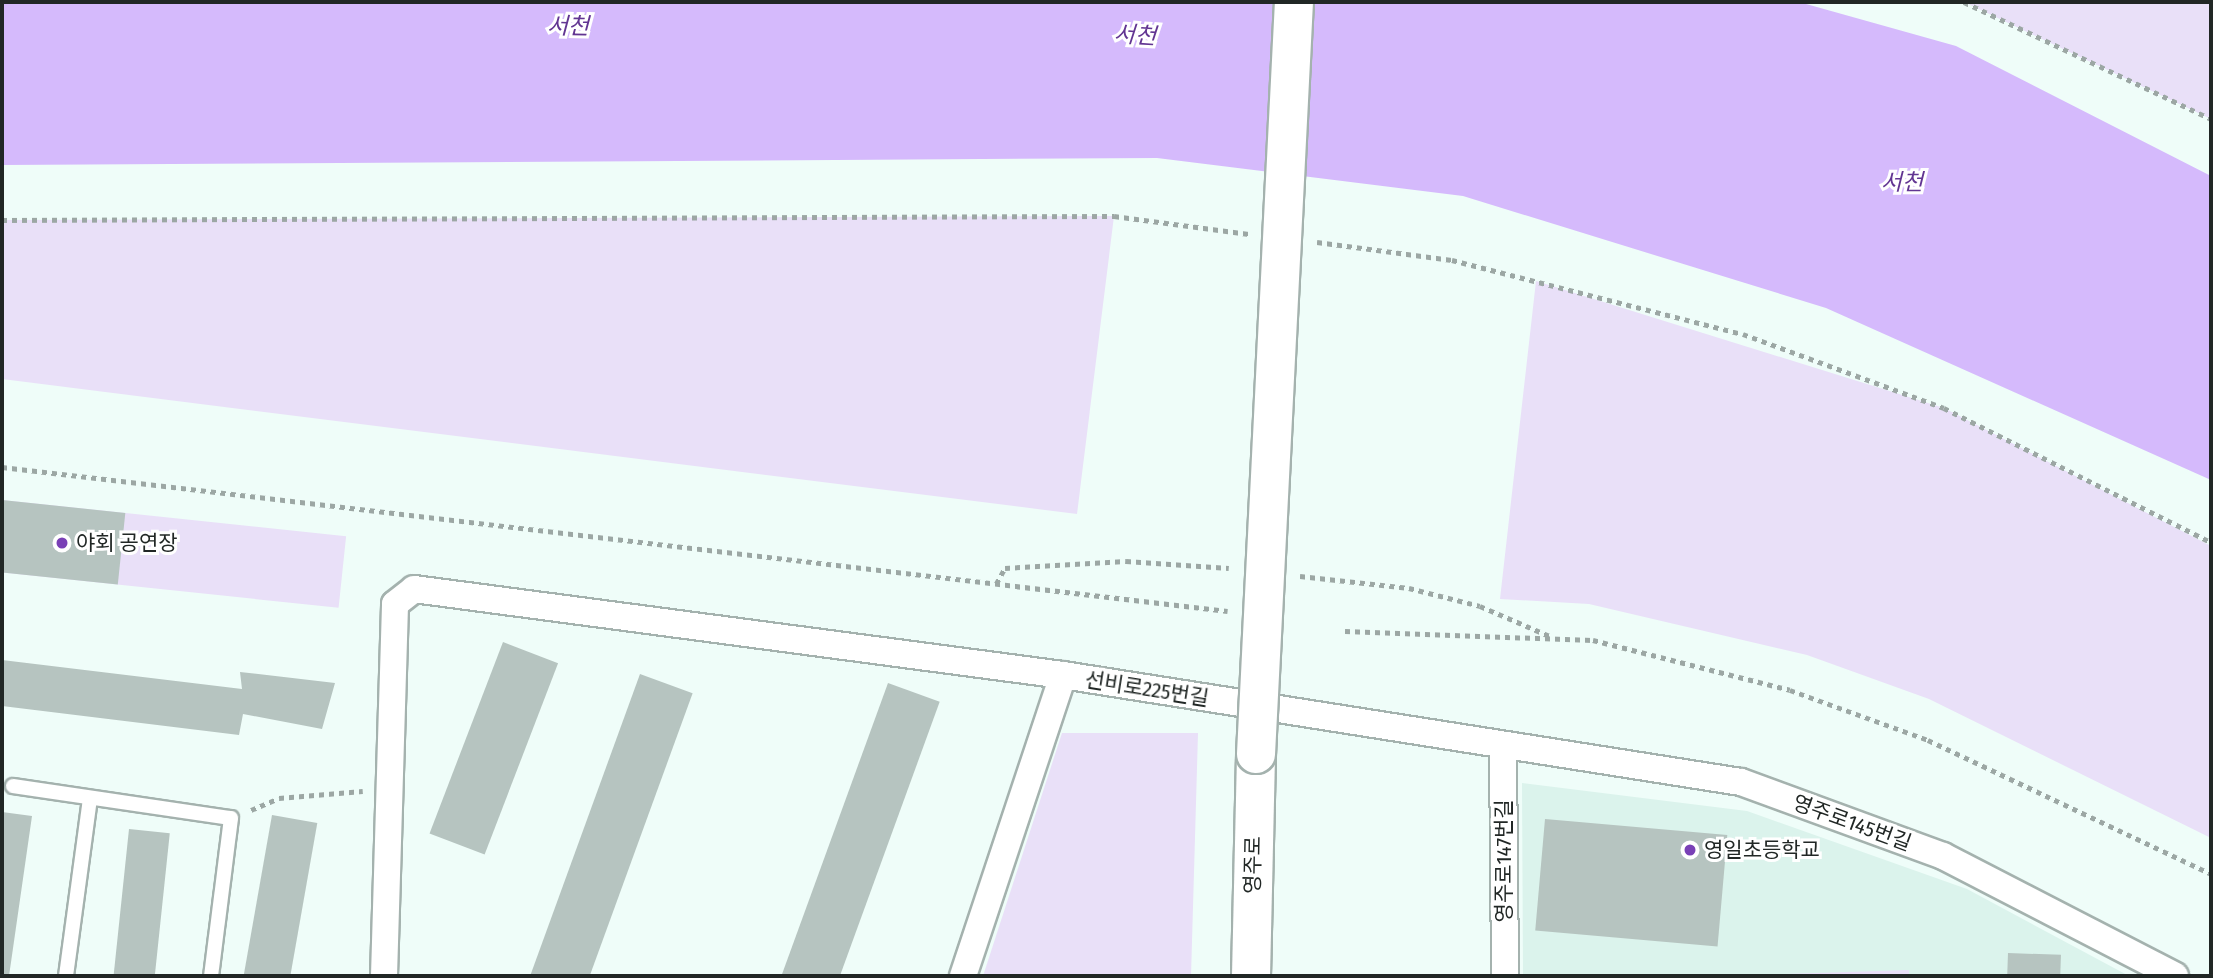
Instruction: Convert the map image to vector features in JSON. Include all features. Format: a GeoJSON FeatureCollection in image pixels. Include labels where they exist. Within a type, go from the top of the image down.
{"type":"FeatureCollection","features":[{"type":"Feature","properties":{"kind":"main road","name":"영주로"},"geometry":{"type":"LineString","coordinates":[[1251,976],[1256,754],[1294,2]]}},
{"type":"Feature","properties":{"kind":"street"},"geometry":{"type":"LineString","coordinates":[[384,976],[393,789],[395,604],[414,589],[1063,675]]}},
{"type":"Feature","properties":{"kind":"street","name":"선비로225번길"},"geometry":{"type":"LineString","coordinates":[[963,976],[1063,675],[1503,747]]}},
{"type":"Feature","properties":{"kind":"street","name":"영주로147번길"},"geometry":{"type":"LineString","coordinates":[[1503,747],[1505,976]]}},
{"type":"Feature","properties":{"kind":"street","name":"영주로145번길"},"geometry":{"type":"LineString","coordinates":[[1503,747],[1741,782],[1943,856],[2175,976]]}},
{"type":"Feature","properties":{"kind":"lane"},"geometry":{"type":"LineString","coordinates":[[13,786],[231,818],[211,976]]}},
{"type":"Feature","properties":{"kind":"lane"},"geometry":{"type":"LineString","coordinates":[[66,976],[90,799]]}},
{"type":"Feature","properties":{"kind":"path"},"geometry":{"type":"LineString","coordinates":[[1964,2],[2211,119]]}},
{"type":"Feature","properties":{"kind":"path"},"geometry":{"type":"LineString","coordinates":[[2,220],[1114,216],[1263,235]]}},
{"type":"Feature","properties":{"kind":"path"},"geometry":{"type":"LineString","coordinates":[[1303,241],[1452,260],[1743,334],[1944,408],[2211,542]]}},
{"type":"Feature","properties":{"kind":"path"},"geometry":{"type":"LineString","coordinates":[[2,467],[1230,611]]}},
{"type":"Feature","properties":{"kind":"path"},"geometry":{"type":"LineString","coordinates":[[1345,631],[1593,640],[1790,690],[1928,740],[2211,874]]}},
{"type":"Feature","properties":{"kind":"path"},"geometry":{"type":"LineString","coordinates":[[231,818],[279,798],[393,789]]}},
{"type":"Feature","properties":{"kind":"shaded area"},"geometry":{"type":"Polygon","coordinates":[[[1964,2],[2211,2],[2211,119],[1964,2]]]}},
{"type":"Feature","properties":{"kind":"shaded area"},"geometry":{"type":"Polygon","coordinates":[[[1114,216],[1077,514],[2,379],[2,220],[1114,216]]]}},
{"type":"Feature","properties":{"kind":"shaded area"},"geometry":{"type":"Polygon","coordinates":[[[1536,281],[1944,408],[2211,546],[2211,838],[1929,699],[1807,655],[1589,604],[1500,599],[1536,281]]]}},
{"type":"Feature","properties":{"kind":"shaded area"},"geometry":{"type":"Polygon","coordinates":[[[2,500],[346,536],[339,608],[2,572],[2,500]]]}},
{"type":"Feature","properties":{"kind":"shaded area"},"geometry":{"type":"Polygon","coordinates":[[[1062,733],[1198,733],[1191,976],[983,976],[1062,733]]]}},
{"type":"Feature","properties":{"kind":"shaded area","name":"영일초등학교"},"geometry":{"type":"Polygon","coordinates":[[[1522,783],[1747,811],[1967,889],[2129,976],[1523,976],[1522,783]]]}},
{"type":"Feature","properties":{"kind":"shaded area"},"geometry":{"type":"Polygon","coordinates":[[[1909,970],[1909,976],[1725,976],[1909,970]]]}},
{"type":"Feature","properties":{"kind":"water","name":"서천"},"geometry":{"type":"Polygon","coordinates":[[[2,2],[1799,2],[1956,46],[2211,176],[2211,480],[1826,308],[1463,196],[1157,158],[2,165],[2,2]]]}},
{"type":"Feature","properties":{"kind":"building","name":"야회 공연장"},"geometry":{"type":"Polygon","coordinates":[[[2,500],[125,513],[118,585],[2,572],[2,500]]]}},
{"type":"Feature","properties":{"kind":"building"},"geometry":{"type":"Polygon","coordinates":[[[503,642],[558,663],[485,855],[430,833],[503,642]]]}},
{"type":"Feature","properties":{"kind":"building"},"geometry":{"type":"Polygon","coordinates":[[[2,660],[242,689],[240,672],[335,683],[322,729],[243,714],[239,735],[2,706],[2,660]]]}},
{"type":"Feature","properties":{"kind":"building"},"geometry":{"type":"Polygon","coordinates":[[[640,674],[693,693],[590,976],[531,975],[640,674]]]}},
{"type":"Feature","properties":{"kind":"building"},"geometry":{"type":"Polygon","coordinates":[[[888,683],[940,702],[840,976],[782,975],[888,683]]]}},
{"type":"Feature","properties":{"kind":"building"},"geometry":{"type":"Polygon","coordinates":[[[2,812],[32,816],[9,976],[2,976],[2,812]]]}},
{"type":"Feature","properties":{"kind":"building"},"geometry":{"type":"Polygon","coordinates":[[[272,815],[317,823],[290,976],[244,975],[272,815]]]}},
{"type":"Feature","properties":{"kind":"building"},"geometry":{"type":"Polygon","coordinates":[[[1545,819],[1727,835],[1718,947],[1535,931],[1545,819]]]}},
{"type":"Feature","properties":{"kind":"building"},"geometry":{"type":"Polygon","coordinates":[[[129,829],[170,833],[155,976],[114,976],[129,829]]]}},
{"type":"Feature","properties":{"kind":"building"},"geometry":{"type":"Polygon","coordinates":[[[2008,953],[2061,955],[2060,976],[2007,976],[2008,953]]]}},
{"type":"Feature","properties":{"kind":"place","name":"야회 공연장"},"geometry":{"type":"Point","coordinates":[62,543]}},
{"type":"Feature","properties":{"kind":"place","name":"영일초등학교"},"geometry":{"type":"Point","coordinates":[1690,850]}}]}
